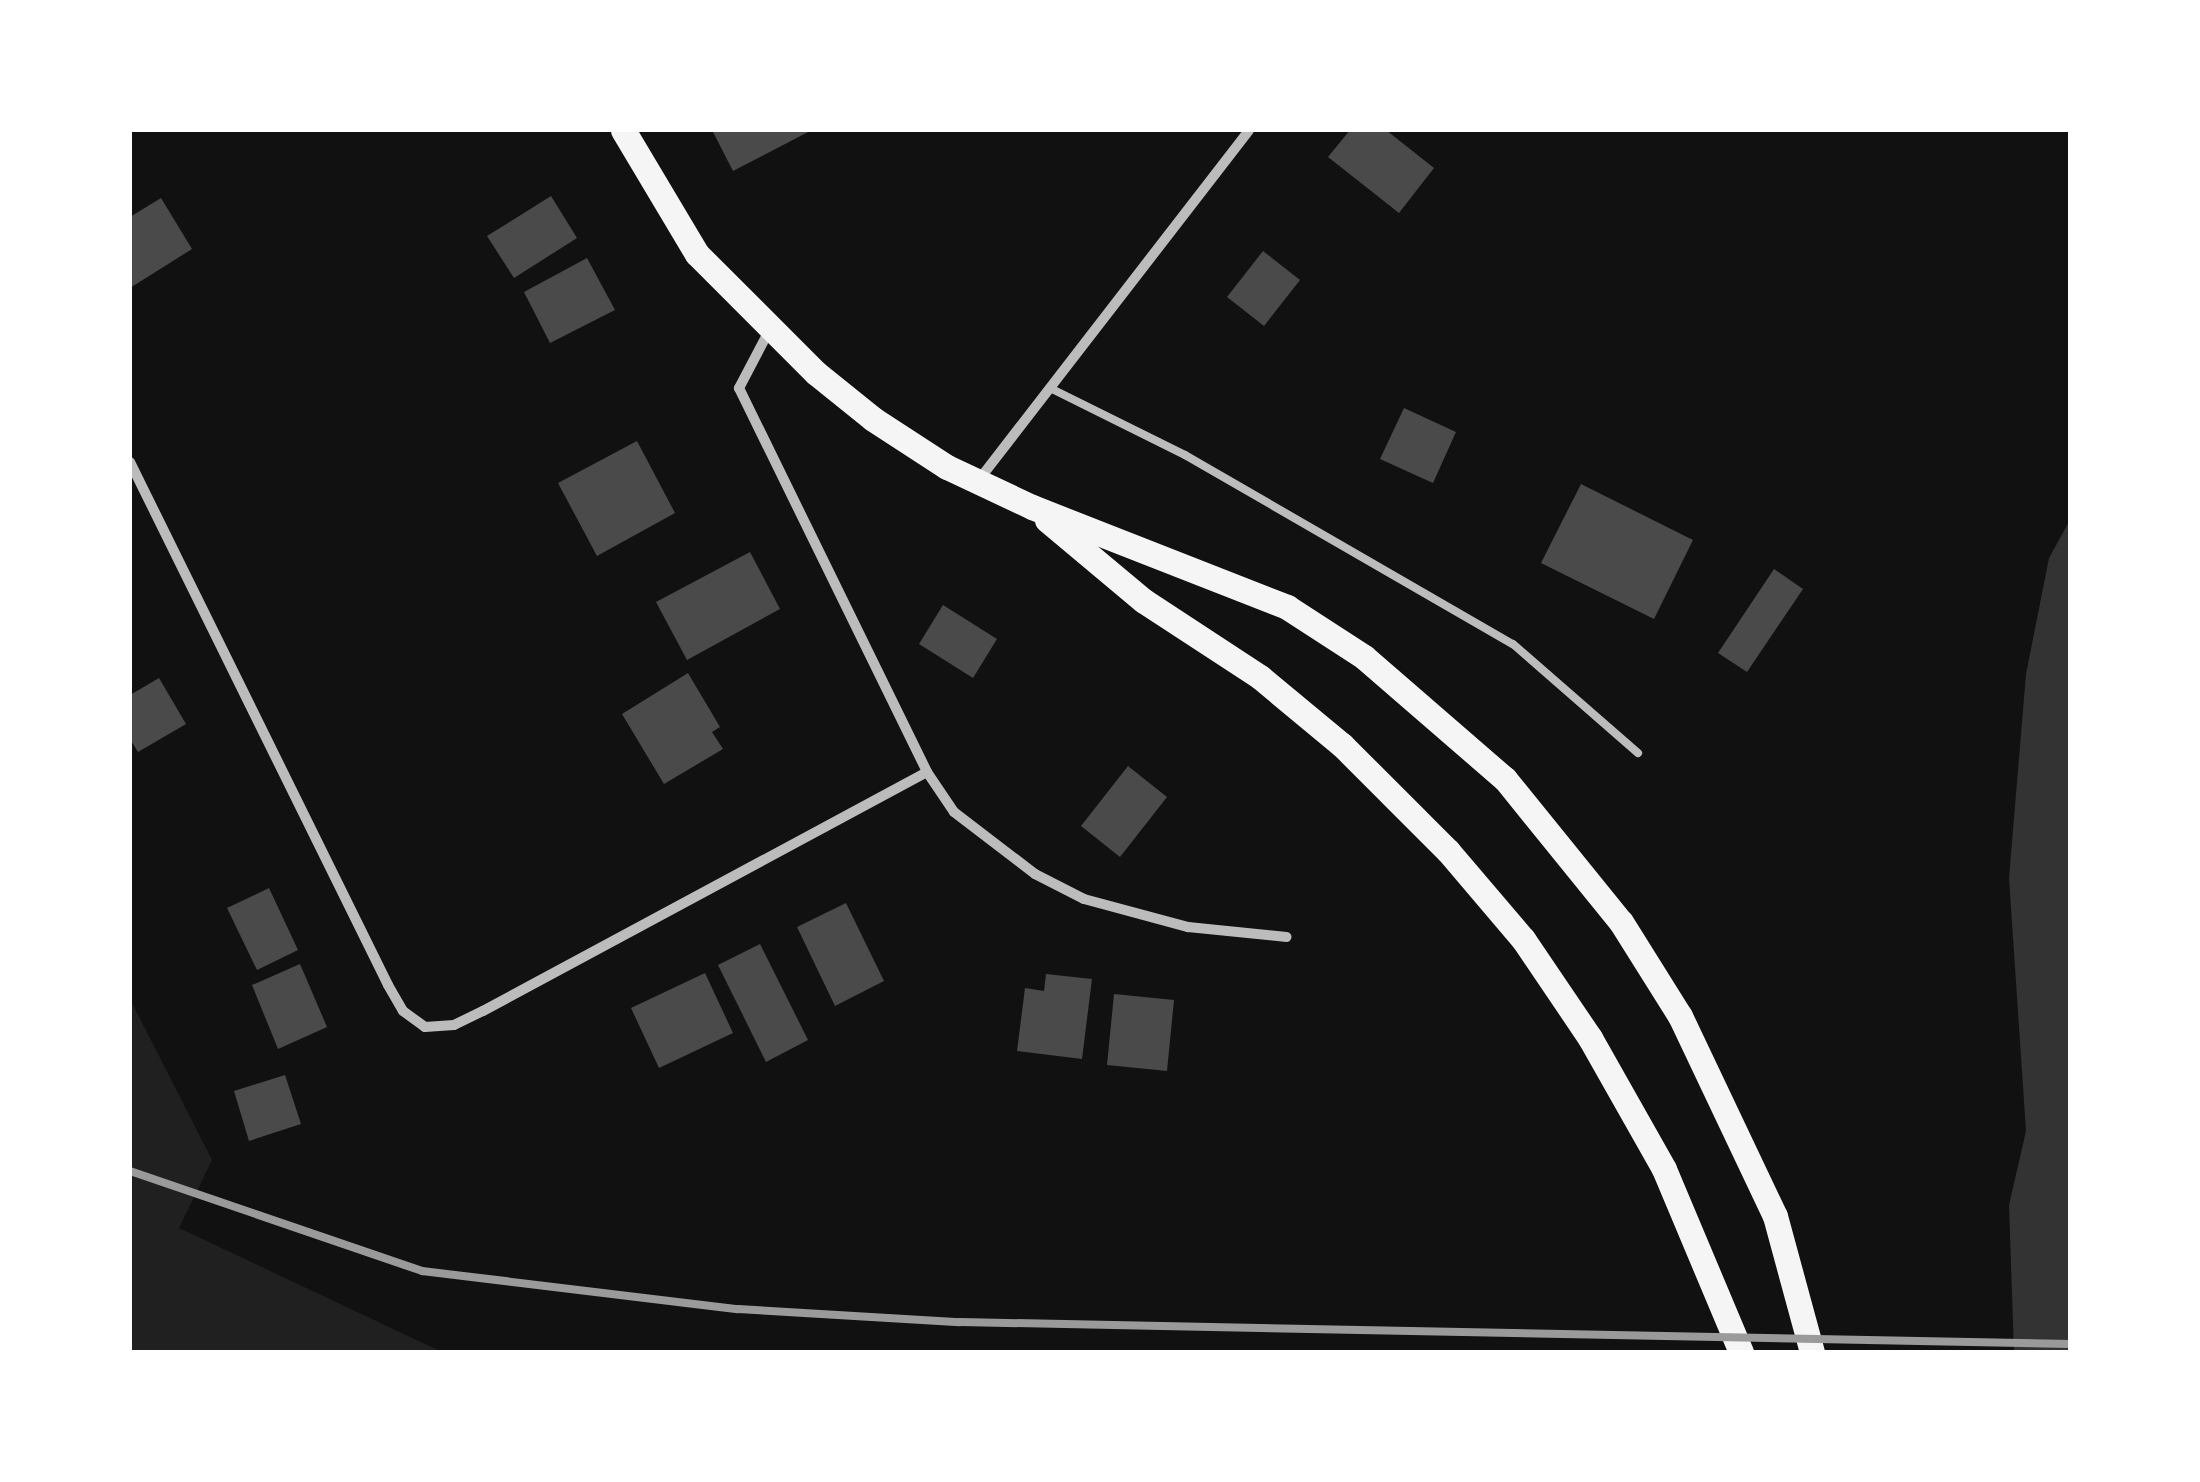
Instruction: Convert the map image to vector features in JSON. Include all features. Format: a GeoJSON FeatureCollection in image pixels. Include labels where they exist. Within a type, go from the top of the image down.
{"type":"FeatureCollection","features":[{"type":"Feature","properties":{"kind":"main road"},"geometry":{"type":"LineString","coordinates":[[623,130],[698,254],[771,328],[872,419],[1032,508],[1287,607],[1378,668],[1505,779],[1622,922],[1680,1016],[1775,1216],[1812,1352]]}},
{"type":"Feature","properties":{"kind":"main road"},"geometry":{"type":"LineString","coordinates":[[1032,508],[1144,601],[1260,677],[1342,746],[1448,851],[1523,939],[1598,1052],[1672,1184],[1741,1352]]}},
{"type":"Feature","properties":{"kind":"street"},"geometry":{"type":"LineString","coordinates":[[978,481],[1249,130]]}},
{"type":"Feature","properties":{"kind":"street"},"geometry":{"type":"LineString","coordinates":[[771,328],[739,388],[927,772],[972,829],[1084,899],[1188,926],[1286,937]]}},
{"type":"Feature","properties":{"kind":"street"},"geometry":{"type":"LineString","coordinates":[[130,462],[388,985],[403,1011],[425,1027],[454,1025],[483,1011],[927,772]]}},
{"type":"Feature","properties":{"kind":"lane"},"geometry":{"type":"LineString","coordinates":[[1050,388],[1185,455],[1512,644],[1638,754]]}},
{"type":"Feature","properties":{"kind":"shaded area"},"geometry":{"type":"Polygon","coordinates":[[[2070,520],[2070,1352],[2014,1352],[2009,1205],[2026,1131],[2009,878],[2026,674],[2049,558],[2070,520]]]}},
{"type":"Feature","properties":{"kind":"shaded area"},"geometry":{"type":"Polygon","coordinates":[[[130,999],[212,1160],[179,1228],[442,1352],[130,1352],[130,999]]]}},
{"type":"Feature","properties":{"kind":"building"},"geometry":{"type":"Polygon","coordinates":[[[712,130],[812,130],[733,171],[712,130]]]}},
{"type":"Feature","properties":{"kind":"building"},"geometry":{"type":"Polygon","coordinates":[[[1350,130],[1386,130],[1434,168],[1399,213],[1328,157],[1350,130]]]}},
{"type":"Feature","properties":{"kind":"building"},"geometry":{"type":"Polygon","coordinates":[[[551,196],[577,238],[514,278],[487,236],[551,196]]]}},
{"type":"Feature","properties":{"kind":"building"},"geometry":{"type":"Polygon","coordinates":[[[161,198],[192,249],[130,288],[130,217],[161,198]]]}},
{"type":"Feature","properties":{"kind":"building"},"geometry":{"type":"Polygon","coordinates":[[[1263,251],[1300,280],[1264,326],[1227,297],[1263,251]]]}},
{"type":"Feature","properties":{"kind":"building"},"geometry":{"type":"Polygon","coordinates":[[[587,258],[615,310],[550,343],[524,292],[587,258]]]}},
{"type":"Feature","properties":{"kind":"building"},"geometry":{"type":"Polygon","coordinates":[[[1404,408],[1456,432],[1433,483],[1380,459],[1404,408]]]}},
{"type":"Feature","properties":{"kind":"building"},"geometry":{"type":"Polygon","coordinates":[[[637,441],[675,513],[597,556],[558,483],[637,441]]]}},
{"type":"Feature","properties":{"kind":"building"},"geometry":{"type":"Polygon","coordinates":[[[1581,484],[1693,540],[1654,619],[1541,563],[1581,484]]]}},
{"type":"Feature","properties":{"kind":"building"},"geometry":{"type":"Polygon","coordinates":[[[750,552],[780,609],[687,660],[656,602],[750,552]]]}},
{"type":"Feature","properties":{"kind":"building"},"geometry":{"type":"Polygon","coordinates":[[[1774,569],[1803,589],[1747,672],[1718,653],[1774,569]]]}},
{"type":"Feature","properties":{"kind":"building"},"geometry":{"type":"Polygon","coordinates":[[[943,605],[997,639],[973,678],[919,644],[943,605]]]}},
{"type":"Feature","properties":{"kind":"building"},"geometry":{"type":"Polygon","coordinates":[[[688,673],[720,727],[712,732],[723,749],[664,784],[622,714],[688,673]]]}},
{"type":"Feature","properties":{"kind":"building"},"geometry":{"type":"Polygon","coordinates":[[[159,678],[186,724],[138,752],[130,739],[130,695],[159,678]]]}},
{"type":"Feature","properties":{"kind":"building"},"geometry":{"type":"Polygon","coordinates":[[[1128,766],[1167,797],[1120,857],[1081,826],[1128,766]]]}},
{"type":"Feature","properties":{"kind":"building"},"geometry":{"type":"Polygon","coordinates":[[[269,888],[298,950],[257,970],[227,908],[269,888]]]}},
{"type":"Feature","properties":{"kind":"building"},"geometry":{"type":"Polygon","coordinates":[[[846,903],[884,981],[835,1006],[797,927],[846,903]]]}},
{"type":"Feature","properties":{"kind":"building"},"geometry":{"type":"Polygon","coordinates":[[[760,944],[808,1040],[766,1062],[718,965],[760,944]]]}},
{"type":"Feature","properties":{"kind":"building"},"geometry":{"type":"Polygon","coordinates":[[[300,964],[327,1027],[278,1049],[252,985],[300,964]]]}},
{"type":"Feature","properties":{"kind":"building"},"geometry":{"type":"Polygon","coordinates":[[[705,973],[733,1033],[659,1068],[631,1008],[705,973]]]}},
{"type":"Feature","properties":{"kind":"building"},"geometry":{"type":"Polygon","coordinates":[[[1046,974],[1092,979],[1082,1059],[1017,1051],[1025,988],[1044,991],[1046,974]]]}},
{"type":"Feature","properties":{"kind":"building"},"geometry":{"type":"Polygon","coordinates":[[[1114,994],[1174,1000],[1167,1071],[1107,1065],[1114,994]]]}},
{"type":"Feature","properties":{"kind":"building"},"geometry":{"type":"Polygon","coordinates":[[[285,1075],[301,1124],[249,1141],[234,1091],[285,1075]]]}},
{"type":"Feature","properties":{"kind":"railway"},"geometry":{"type":"LineString","coordinates":[[130,1171],[422,1271],[738,1309],[960,1322],[2070,1344]]}}]}
